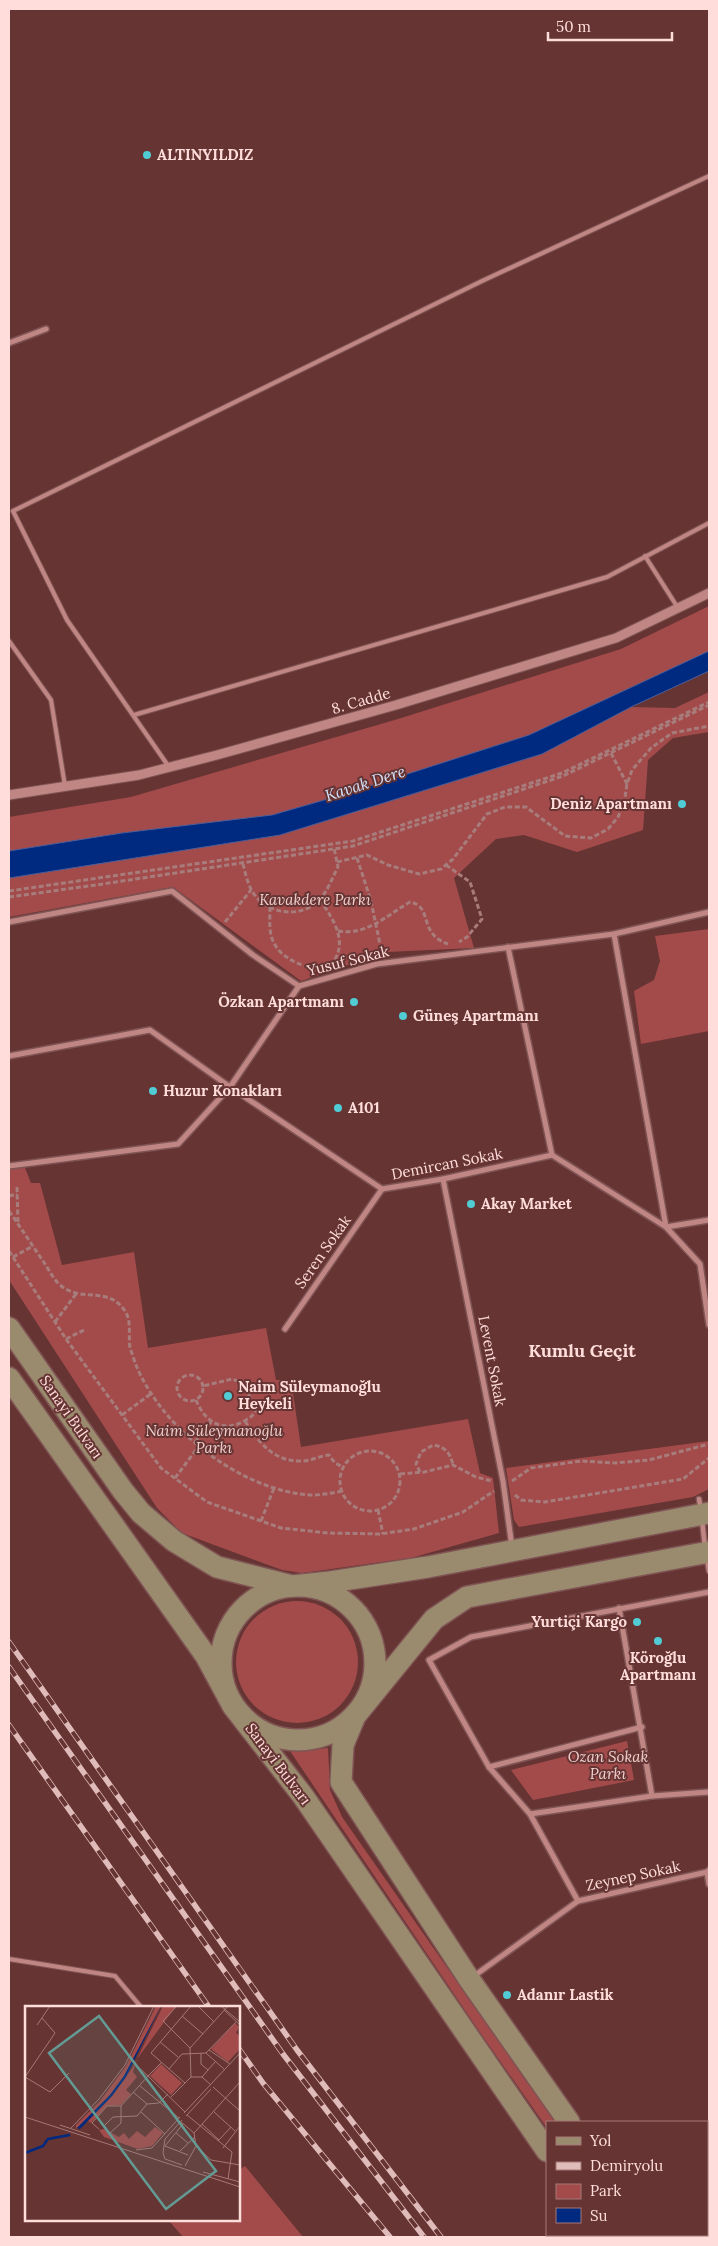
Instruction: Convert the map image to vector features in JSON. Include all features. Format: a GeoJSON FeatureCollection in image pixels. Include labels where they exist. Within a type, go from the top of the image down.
{"type":"FeatureCollection","features":[{"type":"Feature","properties":{"kind":"main road","name":"Sanayi Bulvarı"},"geometry":{"type":"LineString","coordinates":[[9,1328],[123,1491],[141,1513],[174,1542],[218,1567],[292,1586]]}},
{"type":"Feature","properties":{"kind":"main road","name":"Sanayi Bulvarı"},"geometry":{"type":"LineString","coordinates":[[9,1378],[206,1656],[234,1706],[304,1796],[546,2150]]}},
{"type":"Feature","properties":{"kind":"main road"},"geometry":{"type":"LineString","coordinates":[[703,1509],[428,1567],[292,1586],[266,1592],[244,1607],[228,1629],[221,1655],[223,1681],[234,1706],[249,1723],[269,1735],[292,1740],[315,1738],[337,1730],[355,1716],[434,1619],[467,1597],[708,1559]]}},
{"type":"Feature","properties":{"kind":"main road"},"geometry":{"type":"LineString","coordinates":[[292,1586],[318,1588],[342,1600],[361,1618],[372,1642],[375,1668],[369,1694],[355,1716],[343,1745],[341,1782],[469,1979],[568,2121]]}},
{"type":"Feature","properties":{"kind":"street"},"geometry":{"type":"LineString","coordinates":[[9,343],[46,329]]}},
{"type":"Feature","properties":{"kind":"street","name":"8. Cadde"},"geometry":{"type":"LineString","coordinates":[[9,795],[140,775],[396,705],[616,638],[709,593]]}},
{"type":"Feature","properties":{"kind":"street"},"geometry":{"type":"LineString","coordinates":[[9,922],[172,891],[220,929],[299,986]]}},
{"type":"Feature","properties":{"kind":"street","name":"Yusuf Sokak"},"geometry":{"type":"LineString","coordinates":[[9,1166],[178,1144],[230,1087],[299,986],[384,963],[614,934],[709,912]]}},
{"type":"Feature","properties":{"kind":"street"},"geometry":{"type":"LineString","coordinates":[[614,934],[666,1227]]}},
{"type":"Feature","properties":{"kind":"street"},"geometry":{"type":"LineString","coordinates":[[508,947],[552,1155],[666,1227],[700,1264],[709,1325]]}},
{"type":"Feature","properties":{"kind":"street","name":"Demircan Sokak"},"geometry":{"type":"LineString","coordinates":[[9,1056],[150,1030],[230,1087],[382,1189],[443,1179],[552,1155]]}},
{"type":"Feature","properties":{"kind":"street","name":"Levent Sokak"},"geometry":{"type":"LineString","coordinates":[[443,1179],[505,1488],[512,1550]]}},
{"type":"Feature","properties":{"kind":"street","name":"Seren Sokak"},"geometry":{"type":"LineString","coordinates":[[285,1329],[382,1189]]}},
{"type":"Feature","properties":{"kind":"street"},"geometry":{"type":"LineString","coordinates":[[666,1227],[709,1220]]}},
{"type":"Feature","properties":{"kind":"street"},"geometry":{"type":"LineString","coordinates":[[702,1283],[709,1282]]}},
{"type":"Feature","properties":{"kind":"street"},"geometry":{"type":"LineString","coordinates":[[703,1509],[708,1559]]}},
{"type":"Feature","properties":{"kind":"street"},"geometry":{"type":"LineString","coordinates":[[578,1901],[530,1814],[489,1767],[429,1660],[471,1637],[709,1592]]}},
{"type":"Feature","properties":{"kind":"street"},"geometry":{"type":"LineString","coordinates":[[619,1608],[642,1727],[652,1796]]}},
{"type":"Feature","properties":{"kind":"street"},"geometry":{"type":"LineString","coordinates":[[489,1767],[642,1727]]}},
{"type":"Feature","properties":{"kind":"street"},"geometry":{"type":"LineString","coordinates":[[530,1814],[652,1796],[709,1792]]}},
{"type":"Feature","properties":{"kind":"street"},"geometry":{"type":"LineString","coordinates":[[708,1871],[709,1884]]}},
{"type":"Feature","properties":{"kind":"street","name":"Zeynep Sokak"},"geometry":{"type":"LineString","coordinates":[[469,1979],[578,1901],[708,1871]]}},
{"type":"Feature","properties":{"kind":"lane"},"geometry":{"type":"LineString","coordinates":[[170,767],[67,620],[13,511],[482,281],[709,176]]}},
{"type":"Feature","properties":{"kind":"lane"},"geometry":{"type":"LineString","coordinates":[[134,715],[607,577],[709,522]]}},
{"type":"Feature","properties":{"kind":"lane"},"geometry":{"type":"LineString","coordinates":[[645,556],[678,608]]}},
{"type":"Feature","properties":{"kind":"lane"},"geometry":{"type":"LineString","coordinates":[[9,641],[51,700],[65,786]]}},
{"type":"Feature","properties":{"kind":"lane"},"geometry":{"type":"LineString","coordinates":[[9,1959],[115,1976],[140,2006]]}},
{"type":"Feature","properties":{"kind":"path"},"geometry":{"type":"LineString","coordinates":[[9,897],[243,864],[353,846],[563,776],[709,703]]}},
{"type":"Feature","properties":{"kind":"path"},"geometry":{"type":"LineString","coordinates":[[9,891],[353,841],[562,773],[709,703]]}},
{"type":"Feature","properties":{"kind":"path"},"geometry":{"type":"LineString","coordinates":[[337,862],[366,855],[388,865],[419,874],[441,869],[453,859],[487,814],[505,807],[526,807],[565,836],[591,838],[608,829],[618,817],[624,804],[627,784],[632,770],[651,748],[672,733],[709,726]]}},
{"type":"Feature","properties":{"kind":"path"},"geometry":{"type":"LineString","coordinates":[[611,753],[627,784]]}},
{"type":"Feature","properties":{"kind":"path"},"geometry":{"type":"LineString","coordinates":[[243,864],[251,890],[258,899],[270,907],[286,913],[310,908],[320,900],[338,867],[334,848]]}},
{"type":"Feature","properties":{"kind":"path"},"geometry":{"type":"LineString","coordinates":[[357,858],[376,925],[384,963]]}},
{"type":"Feature","properties":{"kind":"path"},"geometry":{"type":"LineString","coordinates":[[338,931],[348,933],[376,925],[410,902],[418,904],[423,909],[427,927],[436,938],[447,944],[467,937],[482,919],[470,882],[446,865]]}},
{"type":"Feature","properties":{"kind":"path"},"geometry":{"type":"LineString","coordinates":[[220,929],[251,890]]}},
{"type":"Feature","properties":{"kind":"path"},"geometry":{"type":"LineString","coordinates":[[320,900],[338,931],[340,944],[336,959],[327,969]]}},
{"type":"Feature","properties":{"kind":"path"},"geometry":{"type":"LineString","coordinates":[[270,907],[271,936],[278,950],[295,962],[310,968],[334,968]]}},
{"type":"Feature","properties":{"kind":"path"},"geometry":{"type":"LineString","coordinates":[[373,954],[382,951]]}},
{"type":"Feature","properties":{"kind":"path"},"geometry":{"type":"LineString","coordinates":[[17,1186],[18,1224]]}},
{"type":"Feature","properties":{"kind":"path"},"geometry":{"type":"LineString","coordinates":[[9,1196],[17,1194]]}},
{"type":"Feature","properties":{"kind":"path"},"geometry":{"type":"LineString","coordinates":[[9,1211],[58,1283],[76,1294],[101,1294],[115,1300],[126,1312],[130,1326],[130,1347],[137,1366],[152,1393],[172,1421],[194,1442],[245,1476],[274,1488],[311,1495],[342,1491]]}},
{"type":"Feature","properties":{"kind":"path"},"geometry":{"type":"LineString","coordinates":[[13,1257],[33,1246]]}},
{"type":"Feature","properties":{"kind":"path"},"geometry":{"type":"LineString","coordinates":[[9,1251],[66,1340],[160,1468],[207,1502],[282,1528],[328,1533],[383,1534],[414,1529],[464,1512],[499,1488],[505,1488],[521,1500],[545,1502],[683,1479],[709,1458]]}},
{"type":"Feature","properties":{"kind":"path"},"geometry":{"type":"LineString","coordinates":[[55,1322],[76,1294]]}},
{"type":"Feature","properties":{"kind":"path"},"geometry":{"type":"LineString","coordinates":[[66,1340],[86,1329]]}},
{"type":"Feature","properties":{"kind":"path"},"geometry":{"type":"LineString","coordinates":[[191,1375],[201,1380],[203,1386],[200,1396],[196,1400],[185,1400],[178,1391],[178,1385],[185,1376],[191,1375]]}},
{"type":"Feature","properties":{"kind":"path"},"geometry":{"type":"LineString","coordinates":[[196,1400],[200,1412],[211,1422],[229,1427],[245,1421],[254,1415],[256,1410],[243,1383],[232,1379],[203,1386]]}},
{"type":"Feature","properties":{"kind":"path"},"geometry":{"type":"LineString","coordinates":[[122,1415],[152,1393]]}},
{"type":"Feature","properties":{"kind":"path"},"geometry":{"type":"LineString","coordinates":[[245,1421],[265,1449],[275,1455],[289,1460],[304,1461],[328,1455],[335,1463],[343,1467]]}},
{"type":"Feature","properties":{"kind":"path"},"geometry":{"type":"LineString","coordinates":[[194,1442],[211,1422]]}},
{"type":"Feature","properties":{"kind":"path"},"geometry":{"type":"LineString","coordinates":[[420,1472],[416,1464],[421,1452],[433,1444],[442,1446],[446,1450],[450,1455],[453,1465]]}},
{"type":"Feature","properties":{"kind":"path"},"geometry":{"type":"LineString","coordinates":[[505,1488],[531,1468],[581,1461],[615,1463],[648,1460],[709,1444]]}},
{"type":"Feature","properties":{"kind":"path"},"geometry":{"type":"LineString","coordinates":[[175,1478],[199,1446]]}},
{"type":"Feature","properties":{"kind":"path"},"geometry":{"type":"LineString","coordinates":[[372,1450],[390,1457],[400,1474],[398,1494],[392,1502],[378,1510],[364,1511],[355,1507],[347,1500],[340,1482],[343,1467],[353,1455],[362,1451],[372,1450]]}},
{"type":"Feature","properties":{"kind":"path"},"geometry":{"type":"LineString","coordinates":[[400,1474],[453,1465],[486,1481],[503,1481]]}},
{"type":"Feature","properties":{"kind":"path"},"geometry":{"type":"LineString","coordinates":[[261,1521],[274,1488]]}},
{"type":"Feature","properties":{"kind":"path"},"geometry":{"type":"LineString","coordinates":[[378,1510],[383,1534]]}},
{"type":"Feature","properties":{"kind":"green space"},"geometry":{"type":"Polygon","coordinates":[[[709,606],[709,651],[529,735],[345,794],[272,815],[122,833],[9,851],[9,817],[131,797],[398,719],[621,649],[709,606]]]}},
{"type":"Feature","properties":{"kind":"green space","name":"Kavakdere Parkı"},"geometry":{"type":"Polygon","coordinates":[[[709,692],[709,732],[673,738],[648,760],[643,830],[577,852],[524,835],[496,839],[454,878],[474,948],[387,952],[301,981],[173,887],[9,917],[9,878],[280,835],[542,754],[631,707],[675,708],[709,692]]]}},
{"type":"Feature","properties":{"kind":"green space"},"geometry":{"type":"Polygon","coordinates":[[[709,929],[709,1031],[641,1044],[634,991],[654,980],[660,961],[655,936],[709,929]]]}},
{"type":"Feature","properties":{"kind":"green space","name":"Naim Süleymanoğlu Parkı"},"geometry":{"type":"Polygon","coordinates":[[[9,1165],[25,1168],[31,1183],[40,1183],[62,1265],[134,1252],[148,1348],[266,1328],[276,1380],[291,1380],[301,1447],[468,1419],[480,1473],[493,1478],[499,1533],[411,1558],[302,1573],[282,1570],[182,1533],[157,1508],[9,1280],[9,1165]]]}},
{"type":"Feature","properties":{"kind":"green space"},"geometry":{"type":"Polygon","coordinates":[[[709,1441],[709,1489],[693,1497],[519,1527],[514,1520],[506,1468],[709,1441]]]}},
{"type":"Feature","properties":{"kind":"green space"},"geometry":{"type":"Polygon","coordinates":[[[297,1601],[309,1602],[320,1606],[340,1619],[353,1639],[357,1650],[357,1674],[353,1685],[340,1705],[320,1718],[309,1722],[297,1723],[285,1722],[274,1718],[254,1705],[241,1685],[237,1674],[236,1662],[237,1650],[241,1639],[254,1619],[274,1606],[285,1602],[297,1601]]]}},
{"type":"Feature","properties":{"kind":"green space","name":"Ozan Sokak Parkı"},"geometry":{"type":"Polygon","coordinates":[[[627,1741],[634,1780],[533,1800],[511,1770],[627,1741]]]}},
{"type":"Feature","properties":{"kind":"green space"},"geometry":{"type":"Polygon","coordinates":[[[328,1748],[330,1790],[342,1817],[554,2121],[546,2121],[546,2127],[479,2031],[290,1751],[328,1748]]]}},
{"type":"Feature","properties":{"kind":"green space"},"geometry":{"type":"Polygon","coordinates":[[[245,2166],[303,2237],[183,2237],[170,2222],[240,2221],[240,2169],[245,2166]]]}},
{"type":"Feature","properties":{"kind":"water"},"geometry":{"type":"Polygon","coordinates":[[[709,651],[709,671],[631,707],[542,754],[280,835],[9,878],[9,851],[122,833],[272,815],[345,794],[529,735],[709,651]]]}},
{"type":"Feature","properties":{"kind":"railway"},"geometry":{"type":"LineString","coordinates":[[9,1642],[297,2050],[441,2237]]}},
{"type":"Feature","properties":{"kind":"railway"},"geometry":{"type":"LineString","coordinates":[[9,1667],[283,2054],[424,2237]]}},
{"type":"Feature","properties":{"kind":"railway"},"geometry":{"type":"LineString","coordinates":[[9,1725],[208,2006]]}},
{"type":"Feature","properties":{"kind":"railway"},"geometry":{"type":"LineString","coordinates":[[240,2050],[263,2083],[390,2237]]}},
{"type":"Feature","properties":{"kind":"place","name":"ALTINYILDIZ"},"geometry":{"type":"Point","coordinates":[147,155]}},
{"type":"Feature","properties":{"kind":"place","name":"Deniz Apartmanı"},"geometry":{"type":"Point","coordinates":[682,804]}},
{"type":"Feature","properties":{"kind":"place","name":"Özkan Apartmanı"},"geometry":{"type":"Point","coordinates":[354,1002]}},
{"type":"Feature","properties":{"kind":"place","name":"Güneş Apartmanı"},"geometry":{"type":"Point","coordinates":[403,1016]}},
{"type":"Feature","properties":{"kind":"place","name":"Huzur Konakları"},"geometry":{"type":"Point","coordinates":[153,1091]}},
{"type":"Feature","properties":{"kind":"place","name":"A101"},"geometry":{"type":"Point","coordinates":[338,1108]}},
{"type":"Feature","properties":{"kind":"place","name":"Akay Market"},"geometry":{"type":"Point","coordinates":[471,1204]}},
{"type":"Feature","properties":{"kind":"place","name":"Naim Süleymanoğlu Heykeli"},"geometry":{"type":"Point","coordinates":[228,1396]}},
{"type":"Feature","properties":{"kind":"place","name":"Yurtiçi Kargo"},"geometry":{"type":"Point","coordinates":[637,1622]}},
{"type":"Feature","properties":{"kind":"place","name":"Köroğlu Apartmanı"},"geometry":{"type":"Point","coordinates":[658,1641]}},
{"type":"Feature","properties":{"kind":"place","name":"Adanır Lastik"},"geometry":{"type":"Point","coordinates":[507,1995]}},
{"type":"Feature","properties":{"kind":"district","name":"Kumlu Geçit"},"geometry":{"type":"Point","coordinates":[582,1351]}},
{"type":"Feature","properties":{"kind":"water label","name":"Kavak Dere"},"geometry":{"type":"Point","coordinates":[365,783]}}]}
